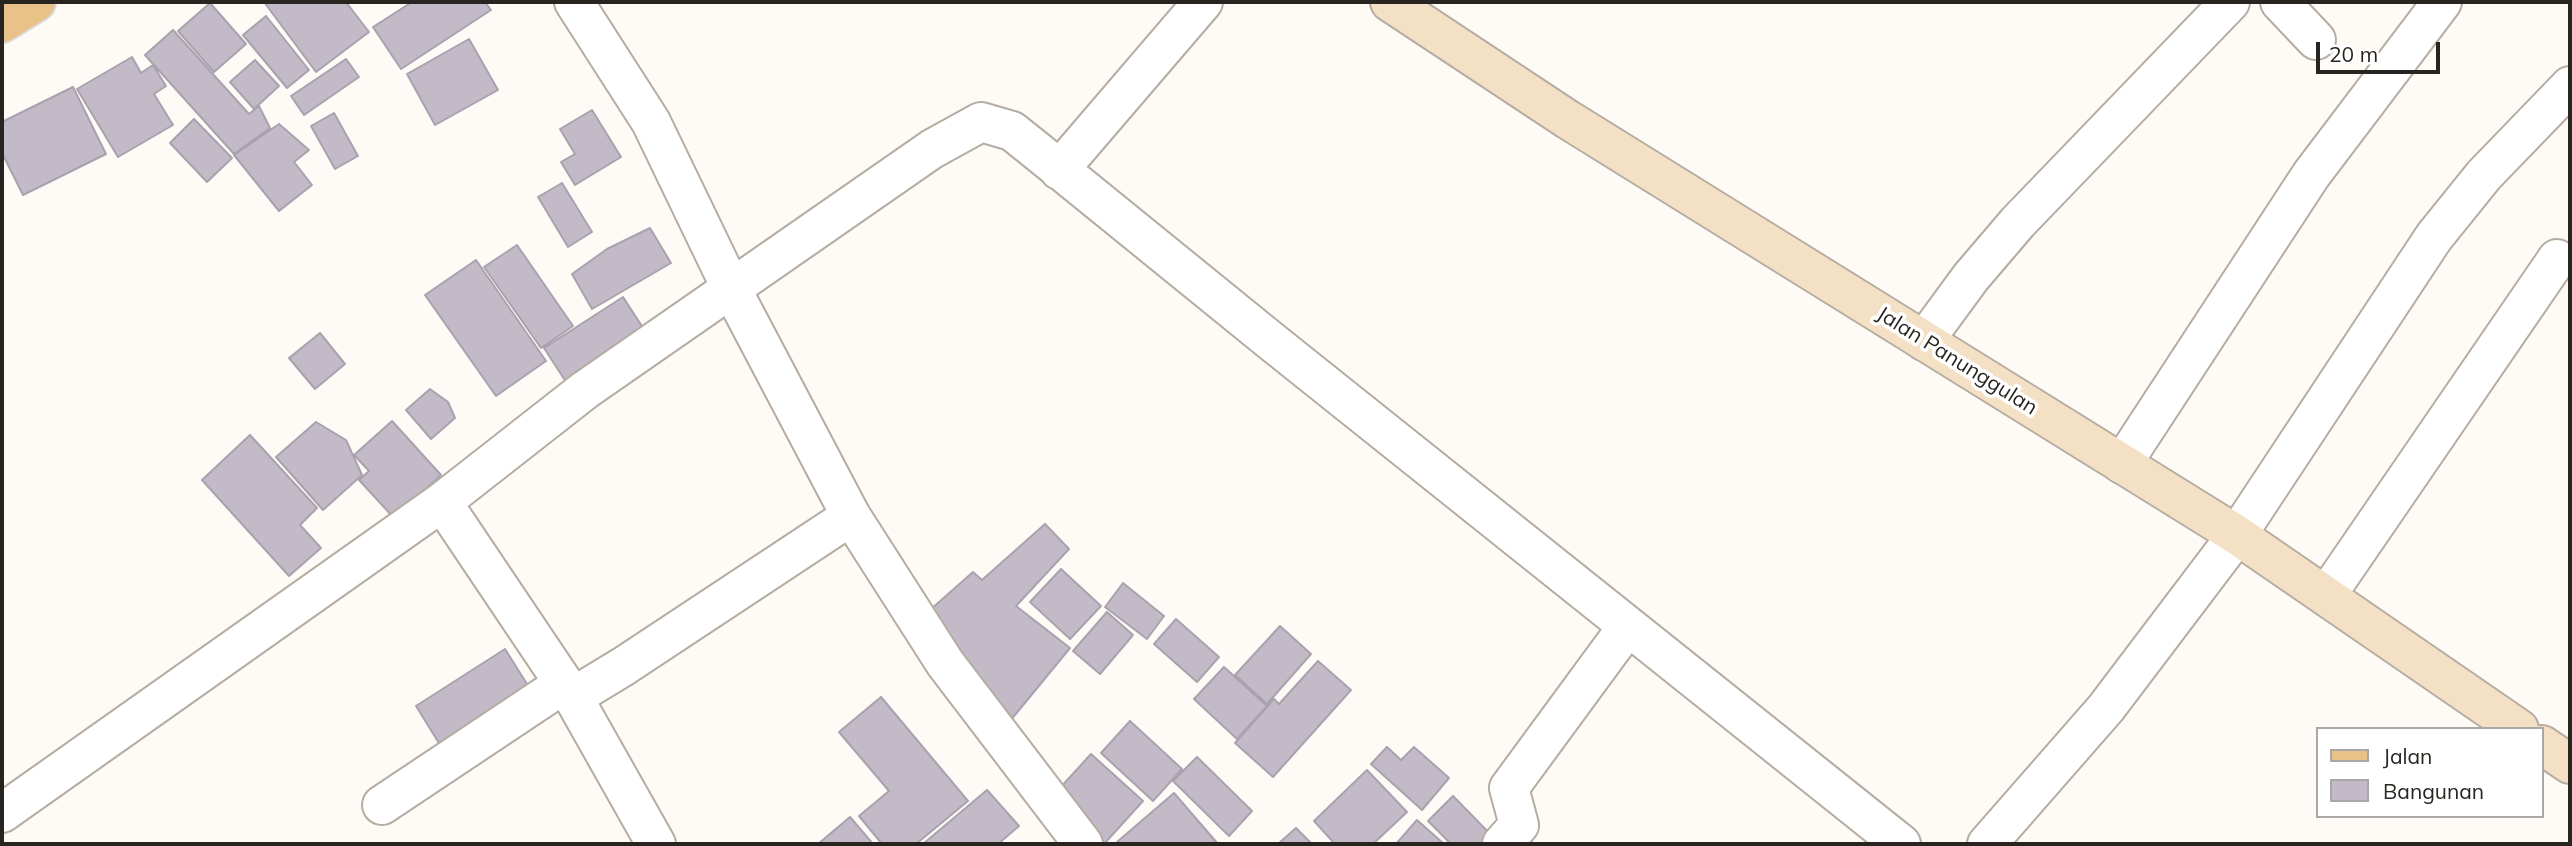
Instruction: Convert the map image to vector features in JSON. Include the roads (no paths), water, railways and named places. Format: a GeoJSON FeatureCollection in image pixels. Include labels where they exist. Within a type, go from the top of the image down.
{"type":"FeatureCollection","features":[{"type":"Feature","properties":{"kind":"main road"},"geometry":{"type":"LineString","coordinates":[[2,23],[36,2]]}},
{"type":"Feature","properties":{"kind":"main road","name":"Jalan Panunggulan"},"geometry":{"type":"LineString","coordinates":[[1390,2],[1567,119],[2237,535],[2516,727]]}},
{"type":"Feature","properties":{"kind":"main road"},"geometry":{"type":"LineString","coordinates":[[2544,746],[2570,764]]}},
{"type":"Feature","properties":{"kind":"street"},"geometry":{"type":"LineString","coordinates":[[574,2],[651,122],[732,290],[850,516],[945,663],[1083,844]]}},
{"type":"Feature","properties":{"kind":"street"},"geometry":{"type":"LineString","coordinates":[[1059,170],[1203,2]]}},
{"type":"Feature","properties":{"kind":"street"},"geometry":{"type":"LineString","coordinates":[[1924,341],[1971,278],[2018,222],[2230,2]]}},
{"type":"Feature","properties":{"kind":"street"},"geometry":{"type":"LineString","coordinates":[[2280,2],[2316,40]]}},
{"type":"Feature","properties":{"kind":"street"},"geometry":{"type":"LineString","coordinates":[[2122,464],[2311,175],[2442,2]]}},
{"type":"Feature","properties":{"kind":"street"},"geometry":{"type":"LineString","coordinates":[[1987,844],[2106,708],[2237,535],[2434,237],[2484,175],[2570,86]]}},
{"type":"Feature","properties":{"kind":"street"},"geometry":{"type":"LineString","coordinates":[[2,813],[442,502],[585,390],[932,149],[981,122],[1012,131],[1901,844]]}},
{"type":"Feature","properties":{"kind":"street"},"geometry":{"type":"LineString","coordinates":[[2326,596],[2557,259]]}},
{"type":"Feature","properties":{"kind":"street"},"geometry":{"type":"LineString","coordinates":[[442,502],[567,691],[656,844]]}},
{"type":"Feature","properties":{"kind":"street"},"geometry":{"type":"LineString","coordinates":[[382,805],[567,691],[624,666],[850,516]]}},
{"type":"Feature","properties":{"kind":"street"},"geometry":{"type":"LineString","coordinates":[[1502,844],[1519,824],[1509,788],[1629,626]]}}]}
